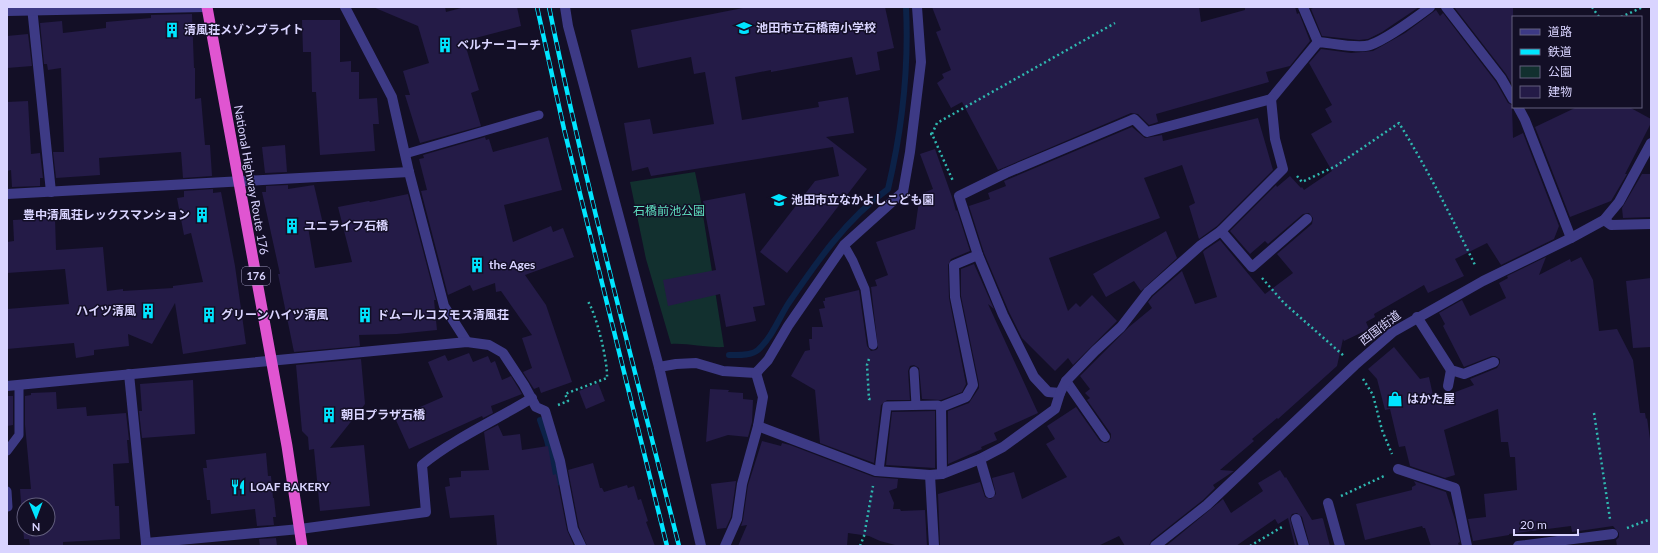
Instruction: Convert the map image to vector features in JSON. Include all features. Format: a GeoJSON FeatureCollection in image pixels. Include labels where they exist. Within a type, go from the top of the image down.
{"type":"FeatureCollection","features":[{"type":"Feature","properties":{"kind":"highway","name":"National Highway Route 176"},"geometry":{"type":"LineString","coordinates":[[206,7],[272,361],[287,446],[302,546]]}},
{"type":"Feature","properties":{"kind":"street"},"geometry":{"type":"LineString","coordinates":[[7,11],[32,9],[206,7]]}},
{"type":"Feature","properties":{"kind":"street"},"geometry":{"type":"LineString","coordinates":[[345,7],[392,97],[409,172],[444,306],[467,342]]}},
{"type":"Feature","properties":{"kind":"street"},"geometry":{"type":"LineString","coordinates":[[565,7],[568,26],[659,367],[701,546]]}},
{"type":"Feature","properties":{"kind":"street"},"geometry":{"type":"LineString","coordinates":[[756,373],[768,360],[788,326],[844,245],[903,192],[922,62],[917,7]]}},
{"type":"Feature","properties":{"kind":"street"},"geometry":{"type":"LineString","coordinates":[[1303,7],[1318,42]]}},
{"type":"Feature","properties":{"kind":"street"},"geometry":{"type":"LineString","coordinates":[[1318,42],[1351,46],[1369,45],[1401,28],[1430,7]]}},
{"type":"Feature","properties":{"kind":"street"},"geometry":{"type":"LineString","coordinates":[[1446,7],[1501,78],[1512,97]]}},
{"type":"Feature","properties":{"kind":"street"},"geometry":{"type":"LineString","coordinates":[[32,9],[51,192]]}},
{"type":"Feature","properties":{"kind":"street"},"geometry":{"type":"LineString","coordinates":[[1060,393],[1048,392],[1034,377],[1003,315],[978,255],[959,196],[1006,173],[1134,120],[1146,132],[1272,98],[1318,42]]}},
{"type":"Feature","properties":{"kind":"street"},"geometry":{"type":"LineString","coordinates":[[758,426],[878,471],[930,475],[942,474],[980,459],[1003,447],[1056,409],[1060,393],[1066,381],[1121,327],[1148,292],[1201,245],[1221,231],[1283,169],[1275,139],[1272,98]]}},
{"type":"Feature","properties":{"kind":"street"},"geometry":{"type":"LineString","coordinates":[[1519,108],[1525,120],[1571,238]]}},
{"type":"Feature","properties":{"kind":"street","name":"西国街道"},"geometry":{"type":"LineString","coordinates":[[1155,546],[1206,505],[1355,365],[1393,332],[1417,317],[1484,281],[1604,220],[1619,202],[1651,143]]}},
{"type":"Feature","properties":{"kind":"street"},"geometry":{"type":"LineString","coordinates":[[7,194],[409,172]]}},
{"type":"Feature","properties":{"kind":"street"},"geometry":{"type":"LineString","coordinates":[[1221,231],[1252,267],[1307,219]]}},
{"type":"Feature","properties":{"kind":"street"},"geometry":{"type":"LineString","coordinates":[[1604,220],[1611,225],[1651,224]]}},
{"type":"Feature","properties":{"kind":"street"},"geometry":{"type":"LineString","coordinates":[[942,474],[941,407],[966,397],[973,385],[955,297],[954,264],[978,255]]}},
{"type":"Feature","properties":{"kind":"street"},"geometry":{"type":"LineString","coordinates":[[1417,317],[1451,370],[1464,374],[1494,362]]}},
{"type":"Feature","properties":{"kind":"street"},"geometry":{"type":"LineString","coordinates":[[7,386],[467,342],[489,345],[503,353],[532,398],[536,407],[545,411],[560,461],[573,529],[581,546]]}},
{"type":"Feature","properties":{"kind":"street"},"geometry":{"type":"LineString","coordinates":[[659,367],[696,363],[723,371],[756,373]]}},
{"type":"Feature","properties":{"kind":"street"},"geometry":{"type":"LineString","coordinates":[[1448,386],[1451,370]]}},
{"type":"Feature","properties":{"kind":"street"},"geometry":{"type":"LineString","coordinates":[[725,546],[737,519],[742,484],[758,426],[763,397],[756,373]]}},
{"type":"Feature","properties":{"kind":"street"},"geometry":{"type":"LineString","coordinates":[[129,374],[146,545],[300,529],[426,512],[422,465],[445,449],[532,398]]}},
{"type":"Feature","properties":{"kind":"street"},"geometry":{"type":"LineString","coordinates":[[1066,381],[1105,437]]}},
{"type":"Feature","properties":{"kind":"street"},"geometry":{"type":"LineString","coordinates":[[980,459],[990,493]]}},
{"type":"Feature","properties":{"kind":"street"},"geometry":{"type":"LineString","coordinates":[[1398,469],[1455,488],[1468,546]]}},
{"type":"Feature","properties":{"kind":"street"},"geometry":{"type":"LineString","coordinates":[[930,475],[934,546]]}},
{"type":"Feature","properties":{"kind":"street"},"geometry":{"type":"LineString","coordinates":[[1328,503],[1340,546]]}},
{"type":"Feature","properties":{"kind":"street"},"geometry":{"type":"LineString","coordinates":[[1296,519],[1304,546]]}},
{"type":"Feature","properties":{"kind":"street"},"geometry":{"type":"LineString","coordinates":[[1518,546],[1613,534]]}},
{"type":"Feature","properties":{"kind":"lane"},"geometry":{"type":"LineString","coordinates":[[405,154],[539,114]]}},
{"type":"Feature","properties":{"kind":"lane"},"geometry":{"type":"LineString","coordinates":[[844,245],[853,261],[865,289],[873,345]]}},
{"type":"Feature","properties":{"kind":"lane"},"geometry":{"type":"LineString","coordinates":[[914,371],[916,405]]}},
{"type":"Feature","properties":{"kind":"lane"},"geometry":{"type":"LineString","coordinates":[[7,451],[19,435],[19,385]]}},
{"type":"Feature","properties":{"kind":"lane"},"geometry":{"type":"LineString","coordinates":[[878,471],[887,406],[938,405],[941,407]]}},
{"type":"Feature","properties":{"kind":"lane"},"geometry":{"type":"LineString","coordinates":[[7,491],[8,507]]}},
{"type":"Feature","properties":{"kind":"path"},"geometry":{"type":"LineString","coordinates":[[1592,7],[1598,16]]}},
{"type":"Feature","properties":{"kind":"path"},"geometry":{"type":"LineString","coordinates":[[1624,16],[1643,7]]}},
{"type":"Feature","properties":{"kind":"path"},"geometry":{"type":"LineString","coordinates":[[959,196],[932,134],[937,123],[1115,23]]}},
{"type":"Feature","properties":{"kind":"path"},"geometry":{"type":"LineString","coordinates":[[1283,169],[1292,170],[1302,182],[1336,166],[1399,123],[1432,178],[1450,218],[1484,281]]}},
{"type":"Feature","properties":{"kind":"path"},"geometry":{"type":"LineString","coordinates":[[912,132],[932,134]]}},
{"type":"Feature","properties":{"kind":"path"},"geometry":{"type":"LineString","coordinates":[[1252,267],[1284,303],[1355,365],[1373,395],[1382,430],[1398,469],[1328,503]]}},
{"type":"Feature","properties":{"kind":"path"},"geometry":{"type":"LineString","coordinates":[[545,411],[568,401],[565,394],[607,378],[608,369],[600,337],[592,306],[587,300]]}},
{"type":"Feature","properties":{"kind":"path"},"geometry":{"type":"LineString","coordinates":[[873,345],[867,365],[868,399],[883,400],[887,406]]}},
{"type":"Feature","properties":{"kind":"path"},"geometry":{"type":"LineString","coordinates":[[1594,413],[1613,534],[1651,519]]}},
{"type":"Feature","properties":{"kind":"path"},"geometry":{"type":"LineString","coordinates":[[860,546],[864,536],[878,471]]}},
{"type":"Feature","properties":{"kind":"path"},"geometry":{"type":"LineString","coordinates":[[1250,546],[1296,519]]}},
{"type":"Feature","properties":{"kind":"green space","name":"石橋前池公園"},"geometry":{"type":"Polygon","coordinates":[[[695,172],[724,347],[671,344],[646,259],[630,182],[695,172]]]}},
{"type":"Feature","properties":{"kind":"building"},"geometry":{"type":"Polygon","coordinates":[[[373,7],[445,7],[446,12],[465,7],[517,7],[521,26],[464,41],[479,90],[471,93],[481,126],[420,143],[405,95],[410,95],[403,71],[429,63],[418,26],[373,7]]]}},
{"type":"Feature","properties":{"kind":"building"},"geometry":{"type":"Polygon","coordinates":[[[748,7],[885,7],[894,48],[877,52],[880,70],[856,75],[852,57],[735,77],[742,120],[819,107],[818,102],[848,97],[854,133],[826,137],[867,169],[787,273],[760,252],[815,181],[839,176],[833,147],[651,176],[648,167],[632,171],[624,123],[650,119],[653,134],[714,124],[705,72],[694,74],[691,57],[638,68],[631,30],[748,7]]]}},
{"type":"Feature","properties":{"kind":"building"},"geometry":{"type":"Polygon","coordinates":[[[932,7],[1199,7],[1201,22],[1245,10],[1245,7],[1295,7],[1297,14],[1299,13],[1310,41],[1290,66],[1266,72],[1269,82],[1156,114],[1158,122],[1149,125],[1138,114],[1131,113],[998,170],[962,102],[951,108],[937,83],[944,78],[942,74],[951,70],[936,32],[941,30],[932,7]]]}},
{"type":"Feature","properties":{"kind":"building"},"geometry":{"type":"Polygon","coordinates":[[[1315,7],[1419,7],[1382,32],[1368,39],[1359,40],[1322,36],[1311,9],[1315,7]]]}},
{"type":"Feature","properties":{"kind":"building"},"geometry":{"type":"Polygon","coordinates":[[[1454,7],[1513,7],[1512,84],[1506,74],[1454,7]]]}},
{"type":"Feature","properties":{"kind":"building"},"geometry":{"type":"Polygon","coordinates":[[[1436,10],[1440,16],[1443,13],[1496,82],[1508,103],[1512,105],[1513,138],[1523,133],[1559,226],[1554,239],[1501,265],[1487,243],[1455,259],[1464,276],[1428,293],[1424,285],[1374,314],[1375,317],[1366,322],[1369,329],[1344,341],[1343,339],[1337,366],[1278,419],[1277,418],[1252,439],[1254,441],[1220,470],[1234,471],[1213,485],[1215,488],[1203,500],[1151,541],[1149,546],[1125,546],[1119,536],[1098,546],[940,546],[938,494],[980,482],[985,497],[991,499],[996,494],[992,478],[1014,472],[1022,499],[1067,477],[1046,444],[1055,439],[1047,426],[1076,407],[1100,441],[1105,443],[1109,442],[1111,434],[1087,400],[1090,398],[1085,393],[1090,389],[1080,376],[1129,327],[1152,308],[1148,302],[1182,271],[1195,304],[1217,297],[1203,252],[1205,250],[1220,240],[1265,294],[1293,273],[1277,254],[1312,224],[1313,218],[1309,213],[1303,214],[1268,244],[1265,241],[1250,254],[1230,231],[1276,185],[1277,187],[1290,176],[1304,190],[1332,171],[1311,134],[1332,122],[1325,109],[1332,105],[1309,63],[1321,49],[1351,53],[1373,51],[1405,33],[1436,10]]]}},
{"type":"Feature","properties":{"kind":"building"},"geometry":{"type":"Polygon","coordinates":[[[192,14],[195,99],[201,98],[205,145],[210,145],[212,176],[183,178],[181,152],[99,158],[100,175],[56,178],[53,152],[64,152],[61,68],[48,70],[47,64],[44,64],[40,23],[62,21],[63,33],[106,28],[106,22],[151,18],[151,15],[192,14]]]}},
{"type":"Feature","properties":{"kind":"building"},"geometry":{"type":"Polygon","coordinates":[[[302,20],[340,20],[340,62],[351,61],[351,72],[359,72],[359,99],[377,98],[379,124],[373,124],[375,151],[320,155],[316,92],[312,92],[311,52],[303,52],[302,20]]]}},
{"type":"Feature","properties":{"kind":"building"},"geometry":{"type":"Polygon","coordinates":[[[28,34],[32,66],[7,68],[7,36],[28,34]]]}},
{"type":"Feature","properties":{"kind":"building"},"geometry":{"type":"Polygon","coordinates":[[[28,101],[31,154],[40,153],[43,178],[40,178],[40,186],[12,187],[11,170],[7,171],[7,102],[28,101]]]}},
{"type":"Feature","properties":{"kind":"building"},"geometry":{"type":"Polygon","coordinates":[[[1575,108],[1631,108],[1651,119],[1651,123],[1625,174],[1627,174],[1611,201],[1570,217],[1535,127],[1575,108]]]}},
{"type":"Feature","properties":{"kind":"building"},"geometry":{"type":"Polygon","coordinates":[[[1258,118],[1273,170],[1217,226],[1199,239],[1189,206],[1195,203],[1182,165],[1144,178],[1160,218],[1049,258],[1068,311],[1076,303],[1080,307],[1092,295],[1117,321],[1073,365],[1068,358],[1055,371],[1022,338],[1009,312],[984,253],[969,206],[990,199],[988,193],[1006,186],[1004,181],[1132,127],[1145,138],[1162,135],[1163,141],[1258,118]]]}},
{"type":"Feature","properties":{"kind":"building"},"geometry":{"type":"Polygon","coordinates":[[[485,137],[486,140],[489,139],[493,152],[548,137],[562,190],[504,205],[513,242],[551,226],[553,232],[563,228],[574,257],[525,275],[546,305],[572,382],[541,393],[539,387],[534,389],[523,372],[532,368],[522,338],[532,335],[501,291],[496,292],[495,283],[473,291],[470,285],[448,295],[421,191],[427,190],[419,159],[424,158],[423,155],[485,137]]]}},
{"type":"Feature","properties":{"kind":"building"},"geometry":{"type":"Polygon","coordinates":[[[285,145],[287,172],[265,173],[262,147],[285,145]]]}},
{"type":"Feature","properties":{"kind":"building"},"geometry":{"type":"Polygon","coordinates":[[[935,149],[970,251],[951,259],[948,265],[949,298],[966,384],[962,392],[941,400],[922,399],[919,368],[914,365],[910,366],[908,371],[910,400],[887,400],[881,405],[874,463],[820,443],[815,390],[791,376],[805,351],[810,350],[809,339],[812,339],[812,327],[823,327],[819,309],[825,308],[823,301],[825,301],[825,298],[859,290],[867,346],[871,351],[878,348],[871,287],[877,286],[875,280],[888,275],[876,242],[915,229],[919,201],[923,193],[933,189],[920,154],[935,149]]]}},
{"type":"Feature","properties":{"kind":"building"},"geometry":{"type":"Polygon","coordinates":[[[1642,174],[1651,174],[1651,217],[1623,218],[1622,208],[1642,174]]]}},
{"type":"Feature","properties":{"kind":"building"},"geometry":{"type":"Polygon","coordinates":[[[288,185],[288,189],[314,185],[323,224],[308,227],[315,268],[352,262],[338,207],[408,194],[436,300],[434,300],[437,330],[397,334],[359,335],[360,346],[294,352],[278,274],[280,274],[262,192],[266,192],[266,186],[288,185]]]}},
{"type":"Feature","properties":{"kind":"building"},"geometry":{"type":"Polygon","coordinates":[[[213,189],[213,193],[221,192],[235,266],[246,344],[183,354],[175,303],[152,344],[128,334],[129,346],[94,350],[94,355],[76,358],[74,343],[7,349],[7,309],[69,304],[65,269],[7,273],[7,242],[14,241],[13,220],[55,218],[56,250],[103,247],[107,291],[123,289],[123,291],[173,288],[173,286],[203,282],[191,233],[184,235],[177,198],[184,197],[184,191],[213,189]]]}},
{"type":"Feature","properties":{"kind":"building"},"geometry":{"type":"Polygon","coordinates":[[[745,193],[765,305],[753,307],[756,321],[726,327],[720,294],[668,306],[663,280],[716,270],[703,201],[745,193]]]}},
{"type":"Feature","properties":{"kind":"building"},"geometry":{"type":"Polygon","coordinates":[[[1166,231],[1177,258],[1141,291],[1134,281],[1106,297],[1093,274],[1166,231]]]}},
{"type":"Feature","properties":{"kind":"building"},"geometry":{"type":"Polygon","coordinates":[[[1546,257],[1539,275],[1570,259],[1571,262],[1581,257],[1593,280],[1599,331],[1617,329],[1633,360],[1640,413],[1645,413],[1646,419],[1647,418],[1651,446],[1651,546],[1617,546],[1616,540],[1619,537],[1619,533],[1613,526],[1572,532],[1571,526],[1509,534],[1473,541],[1468,519],[1486,517],[1484,494],[1517,490],[1515,457],[1510,457],[1508,442],[1501,442],[1498,409],[1444,430],[1455,475],[1445,478],[1410,466],[1405,446],[1399,447],[1390,409],[1385,410],[1377,379],[1368,369],[1394,347],[1420,379],[1429,377],[1434,400],[1474,385],[1470,379],[1497,368],[1500,363],[1500,359],[1492,356],[1464,367],[1443,326],[1445,324],[1439,313],[1462,300],[1470,316],[1506,298],[1499,283],[1508,278],[1507,276],[1546,257]]]}},
{"type":"Feature","properties":{"kind":"building"},"geometry":{"type":"Polygon","coordinates":[[[974,264],[994,309],[988,304],[1038,413],[994,433],[997,440],[981,447],[982,449],[948,464],[948,411],[969,403],[979,388],[961,296],[961,269],[974,264]]]}},
{"type":"Feature","properties":{"kind":"building"},"geometry":{"type":"Polygon","coordinates":[[[1651,278],[1651,347],[1633,348],[1626,281],[1651,278]]]}},
{"type":"Feature","properties":{"kind":"building"},"geometry":{"type":"Polygon","coordinates":[[[469,353],[473,362],[488,356],[491,363],[495,361],[502,380],[511,376],[522,394],[491,406],[493,413],[483,418],[482,416],[409,449],[395,418],[443,397],[428,362],[445,355],[448,361],[469,353]]]}},
{"type":"Feature","properties":{"kind":"building","name":"朝日プラザ石橋"},"geometry":{"type":"Polygon","coordinates":[[[361,359],[365,404],[330,448],[364,445],[370,506],[320,511],[314,449],[309,450],[308,437],[302,431],[296,365],[361,359]]]}},
{"type":"Feature","properties":{"kind":"building"},"geometry":{"type":"Polygon","coordinates":[[[193,380],[195,434],[142,438],[139,411],[142,411],[140,384],[193,380]]]}},
{"type":"Feature","properties":{"kind":"building"},"geometry":{"type":"Polygon","coordinates":[[[598,383],[605,401],[586,409],[579,391],[598,383]]]}},
{"type":"Feature","properties":{"kind":"building"},"geometry":{"type":"Polygon","coordinates":[[[710,389],[729,390],[728,392],[743,393],[743,399],[753,400],[752,422],[748,437],[728,435],[706,442],[710,389]]]}},
{"type":"Feature","properties":{"kind":"building"},"geometry":{"type":"Polygon","coordinates":[[[56,392],[57,409],[86,407],[87,416],[126,413],[129,440],[127,440],[129,463],[113,464],[115,506],[119,506],[120,539],[63,542],[63,546],[30,546],[29,539],[24,539],[24,537],[56,537],[56,497],[21,497],[20,489],[31,489],[25,425],[25,396],[31,395],[31,393],[56,392]]]}},
{"type":"Feature","properties":{"kind":"building"},"geometry":{"type":"Polygon","coordinates":[[[7,396],[13,396],[13,425],[7,426],[7,396]]]}},
{"type":"Feature","properties":{"kind":"building"},"geometry":{"type":"Polygon","coordinates":[[[935,411],[935,468],[886,465],[892,412],[935,411]]]}},
{"type":"Feature","properties":{"kind":"building"},"geometry":{"type":"Polygon","coordinates":[[[498,425],[503,436],[520,434],[522,450],[548,446],[553,475],[556,474],[567,530],[574,546],[497,546],[494,515],[450,518],[445,487],[450,486],[449,478],[461,477],[461,471],[489,470],[484,432],[498,425]]]}},
{"type":"Feature","properties":{"kind":"building"},"geometry":{"type":"Polygon","coordinates":[[[762,441],[781,446],[782,443],[790,445],[874,477],[898,479],[897,488],[889,491],[894,503],[893,509],[900,509],[901,511],[925,510],[927,546],[899,546],[880,541],[869,536],[848,533],[847,546],[738,546],[747,525],[741,526],[748,485],[762,441]]]}},
{"type":"Feature","properties":{"kind":"building"},"geometry":{"type":"Polygon","coordinates":[[[266,453],[268,476],[271,476],[274,498],[276,517],[273,517],[274,525],[257,526],[255,509],[211,514],[210,500],[207,500],[203,468],[207,468],[206,460],[266,453]]]}},
{"type":"Feature","properties":{"kind":"building"},"geometry":{"type":"Polygon","coordinates":[[[593,463],[600,488],[602,488],[604,492],[627,485],[628,488],[634,486],[638,500],[641,499],[648,521],[646,522],[655,546],[587,546],[579,527],[568,470],[593,463]]]}},
{"type":"Feature","properties":{"kind":"building"},"geometry":{"type":"Polygon","coordinates":[[[1280,470],[1285,478],[1286,477],[1312,520],[1323,519],[1330,546],[1310,546],[1302,517],[1297,513],[1292,514],[1290,518],[1297,546],[1295,546],[1288,518],[1278,524],[1275,519],[1236,546],[1166,546],[1223,499],[1231,513],[1263,491],[1258,483],[1280,470]]]}},
{"type":"Feature","properties":{"kind":"building"},"geometry":{"type":"Polygon","coordinates":[[[736,481],[731,517],[726,528],[717,529],[711,484],[736,481]]]}},
{"type":"Feature","properties":{"kind":"building"},"geometry":{"type":"Polygon","coordinates":[[[1414,481],[1446,492],[1455,520],[1460,542],[1458,543],[1459,546],[1431,546],[1425,528],[1422,526],[1365,540],[1356,504],[1412,490],[1412,487],[1416,485],[1414,481]]]}},
{"type":"Feature","properties":{"kind":"building"},"geometry":{"type":"Polygon","coordinates":[[[276,538],[277,546],[260,546],[259,539],[276,538]]]}},
{"type":"Feature","properties":{"kind":"waterway"},"geometry":{"type":"LineString","coordinates":[[729,355],[744,355],[752,353],[763,345],[788,304],[833,242],[859,214],[888,189],[901,122],[905,76],[907,30],[906,7]]}},
{"type":"Feature","properties":{"kind":"waterway"},"geometry":{"type":"LineString","coordinates":[[540,420],[547,440],[557,483]]}},
{"type":"Feature","properties":{"kind":"railway"},"geometry":{"type":"LineString","coordinates":[[537,7],[564,129],[667,546]]}},
{"type":"Feature","properties":{"kind":"railway"},"geometry":{"type":"LineString","coordinates":[[549,7],[563,75],[595,210],[679,546]]}},
{"type":"Feature","properties":{"kind":"place","name":"池田市立石橋南小学校"},"geometry":{"type":"Point","coordinates":[744,28]}},
{"type":"Feature","properties":{"kind":"place","name":"清風荘メゾンブライト"},"geometry":{"type":"Point","coordinates":[172,30]}},
{"type":"Feature","properties":{"kind":"place","name":"ベルナーコーチ"},"geometry":{"type":"Point","coordinates":[445,45]}},
{"type":"Feature","properties":{"kind":"place","name":"池田市立なかよしこども園"},"geometry":{"type":"Point","coordinates":[779,200]}},
{"type":"Feature","properties":{"kind":"place","name":"豊中清風荘レックスマンション"},"geometry":{"type":"Point","coordinates":[202,215]}},
{"type":"Feature","properties":{"kind":"place","name":"ユニライフ石橋"},"geometry":{"type":"Point","coordinates":[292,226]}},
{"type":"Feature","properties":{"kind":"place","name":"the Ages"},"geometry":{"type":"Point","coordinates":[477,265]}},
{"type":"Feature","properties":{"kind":"place","name":"ハイツ清風"},"geometry":{"type":"Point","coordinates":[148,311]}},
{"type":"Feature","properties":{"kind":"place","name":"グリーンハイツ清風"},"geometry":{"type":"Point","coordinates":[209,315]}},
{"type":"Feature","properties":{"kind":"place","name":"ドムールコスモス清風荘"},"geometry":{"type":"Point","coordinates":[365,315]}},
{"type":"Feature","properties":{"kind":"place","name":"はかた屋"},"geometry":{"type":"Point","coordinates":[1395,399]}},
{"type":"Feature","properties":{"kind":"place","name":"朝日プラザ石橋"},"geometry":{"type":"Point","coordinates":[329,415]}},
{"type":"Feature","properties":{"kind":"place","name":"LOAF BAKERY"},"geometry":{"type":"Point","coordinates":[238,487]}}]}
